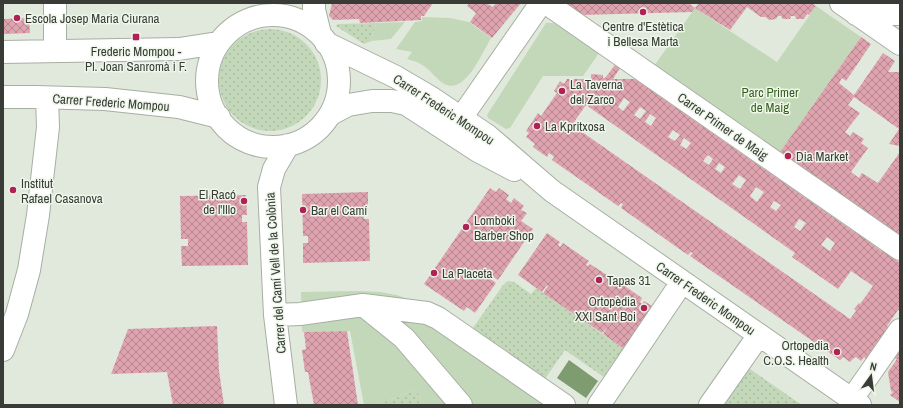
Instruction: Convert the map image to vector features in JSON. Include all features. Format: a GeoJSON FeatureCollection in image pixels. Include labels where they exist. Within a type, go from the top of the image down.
{"type":"FeatureCollection","features":[{"type":"Feature","properties":{"kind":"street"},"geometry":{"type":"LineString","coordinates":[[55,3],[55,51]]}},
{"type":"Feature","properties":{"kind":"street"},"geometry":{"type":"LineString","coordinates":[[314,3],[314,10],[323,38],[337,66],[340,82],[336,104],[331,114],[310,135],[288,145],[267,146],[245,140],[234,134],[219,117],[210,101],[206,84],[207,67],[212,53],[218,43],[228,32],[240,23],[277,9],[284,16],[294,19],[323,38]]}},
{"type":"Feature","properties":{"kind":"street"},"geometry":{"type":"LineString","coordinates":[[461,118],[541,3]]}},
{"type":"Feature","properties":{"kind":"street","name":"Carrer Primer de Maig"},"geometry":{"type":"LineString","coordinates":[[546,3],[900,249]]}},
{"type":"Feature","properties":{"kind":"street"},"geometry":{"type":"LineString","coordinates":[[848,8],[900,14]]}},
{"type":"Feature","properties":{"kind":"street"},"geometry":{"type":"LineString","coordinates":[[848,8],[900,44]]}},
{"type":"Feature","properties":{"kind":"street","name":"Carrer Frederic Mompou"},"geometry":{"type":"LineString","coordinates":[[323,38],[383,69],[430,97],[488,136],[552,191],[856,402]]}},
{"type":"Feature","properties":{"kind":"street"},"geometry":{"type":"LineString","coordinates":[[3,52],[179,49],[218,43]]}},
{"type":"Feature","properties":{"kind":"street","name":"Carrer Frederic Mompou"},"geometry":{"type":"LineString","coordinates":[[3,98],[35,97],[105,99],[174,106],[219,117]]}},
{"type":"Feature","properties":{"kind":"street"},"geometry":{"type":"LineString","coordinates":[[3,350],[17,314],[29,270],[38,215],[48,127],[47,98]]}},
{"type":"Feature","properties":{"kind":"street","name":"Carrer Frederic Mompou"},"geometry":{"type":"LineString","coordinates":[[331,114],[348,105],[372,101],[392,101],[406,104],[478,151],[552,191]]}},
{"type":"Feature","properties":{"kind":"street"},"geometry":{"type":"LineString","coordinates":[[252,142],[264,168],[269,187]]}},
{"type":"Feature","properties":{"kind":"street","name":"Carrer del Camí Vell de la Colònia"},"geometry":{"type":"LineString","coordinates":[[286,405],[275,315],[269,187],[274,169],[288,145]]}},
{"type":"Feature","properties":{"kind":"street"},"geometry":{"type":"LineString","coordinates":[[599,405],[682,282]]}},
{"type":"Feature","properties":{"kind":"street"},"geometry":{"type":"LineString","coordinates":[[363,305],[404,338],[461,405]]}},
{"type":"Feature","properties":{"kind":"street"},"geometry":{"type":"LineString","coordinates":[[275,315],[300,314],[363,305],[427,313],[438,318],[564,405]]}},
{"type":"Feature","properties":{"kind":"street"},"geometry":{"type":"LineString","coordinates":[[856,402],[900,330]]}},
{"type":"Feature","properties":{"kind":"street"},"geometry":{"type":"LineString","coordinates":[[710,405],[759,335]]}},
{"type":"Feature","properties":{"kind":"green space","name":"Parc Primer de Maig"},"geometry":{"type":"Polygon","coordinates":[[[816,6],[861,37],[780,152],[654,66],[695,8],[777,62],[816,6]]]}},
{"type":"Feature","properties":{"kind":"green space"},"geometry":{"type":"Polygon","coordinates":[[[422,17],[450,18],[469,22],[491,38],[471,73],[456,85],[448,86],[422,65],[407,59],[412,52],[396,49],[415,22],[422,21],[422,17]]]}},
{"type":"Feature","properties":{"kind":"green space"},"geometry":{"type":"Polygon","coordinates":[[[405,22],[391,39],[371,41],[376,23],[405,22]]]}},
{"type":"Feature","properties":{"kind":"green space"},"geometry":{"type":"Polygon","coordinates":[[[376,23],[371,41],[364,44],[336,26],[338,24],[376,23]]]}},
{"type":"Feature","properties":{"kind":"green space"},"geometry":{"type":"Polygon","coordinates":[[[546,23],[554,23],[599,53],[583,76],[543,76],[510,128],[506,129],[488,118],[487,115],[546,23]]]}},
{"type":"Feature","properties":{"kind":"green space"},"geometry":{"type":"Polygon","coordinates":[[[270,29],[289,33],[306,44],[317,61],[321,80],[317,99],[306,116],[289,127],[270,131],[251,127],[234,116],[223,99],[219,80],[223,61],[234,44],[251,33],[270,29]]]}},
{"type":"Feature","properties":{"kind":"green space"},"geometry":{"type":"Polygon","coordinates":[[[508,281],[514,282],[531,294],[536,288],[627,351],[608,380],[565,350],[540,386],[468,335],[503,285],[508,281]]]}},
{"type":"Feature","properties":{"kind":"green space"},"geometry":{"type":"Polygon","coordinates":[[[301,292],[380,292],[397,295],[418,303],[568,405],[425,405],[416,390],[376,405],[364,405],[350,331],[302,332],[301,292]]]}},
{"type":"Feature","properties":{"kind":"green space"},"geometry":{"type":"Polygon","coordinates":[[[744,365],[802,405],[716,405],[744,365]]]}},
{"type":"Feature","properties":{"kind":"green space"},"geometry":{"type":"Polygon","coordinates":[[[416,390],[425,405],[376,405],[416,390]]]}},
{"type":"Feature","properties":{"kind":"shaded area"},"geometry":{"type":"Polygon","coordinates":[[[569,360],[598,381],[586,398],[557,378],[569,360]]]}},
{"type":"Feature","properties":{"kind":"building"},"geometry":{"type":"Polygon","coordinates":[[[332,3],[433,3],[424,16],[421,16],[421,20],[360,23],[359,19],[333,20],[329,16],[332,3]]]}},
{"type":"Feature","properties":{"kind":"building"},"geometry":{"type":"Polygon","coordinates":[[[469,3],[486,3],[493,7],[496,3],[521,3],[492,38],[470,22],[476,13],[467,6],[469,3]]]}},
{"type":"Feature","properties":{"kind":"building"},"geometry":{"type":"Polygon","coordinates":[[[564,3],[689,3],[695,8],[692,12],[581,15],[564,3]]]}},
{"type":"Feature","properties":{"kind":"building"},"geometry":{"type":"Polygon","coordinates":[[[699,3],[812,3],[816,6],[804,19],[796,19],[795,16],[791,16],[790,19],[783,19],[781,16],[778,16],[776,19],[769,20],[766,17],[761,17],[747,7],[730,30],[695,8],[699,3]]]}},
{"type":"Feature","properties":{"kind":"building"},"geometry":{"type":"Polygon","coordinates":[[[29,18],[30,33],[3,34],[3,19],[29,18]]]}},
{"type":"Feature","properties":{"kind":"building"},"geometry":{"type":"Polygon","coordinates":[[[861,37],[871,44],[846,81],[842,78],[839,83],[854,95],[883,53],[895,61],[888,72],[900,72],[900,146],[889,144],[899,129],[854,97],[848,105],[860,113],[845,132],[850,136],[853,132],[864,139],[861,143],[868,148],[851,172],[859,178],[862,173],[878,183],[900,152],[900,236],[780,152],[861,37]]]}},
{"type":"Feature","properties":{"kind":"building"},"geometry":{"type":"Polygon","coordinates":[[[615,65],[620,68],[613,79],[635,79],[853,231],[855,232],[856,230],[881,251],[882,249],[900,263],[900,310],[898,310],[887,326],[889,327],[866,359],[864,357],[861,361],[856,357],[850,362],[843,357],[840,360],[690,256],[693,253],[691,252],[688,255],[621,208],[623,204],[621,203],[618,206],[552,160],[554,157],[552,155],[549,153],[547,157],[533,147],[535,144],[526,137],[529,133],[526,131],[538,113],[541,116],[557,93],[554,91],[560,81],[564,84],[567,79],[591,79],[591,74],[603,75],[603,78],[605,78],[615,65]],[[624,98],[618,107],[623,111],[630,102],[624,98]],[[586,105],[572,125],[850,319],[856,311],[854,309],[859,303],[860,304],[873,286],[851,271],[838,289],[792,257],[795,253],[586,105]],[[640,107],[634,115],[640,119],[646,111],[640,107]],[[650,114],[645,122],[651,126],[656,118],[650,114]],[[673,130],[668,137],[675,141],[680,135],[673,130]],[[684,138],[680,145],[686,149],[691,143],[684,138]],[[708,155],[703,161],[709,165],[713,159],[708,155]],[[719,163],[715,169],[721,173],[725,167],[719,163]],[[739,175],[732,184],[740,189],[746,180],[739,175]],[[756,187],[750,196],[757,202],[764,192],[756,187]],[[774,201],[770,207],[776,211],[781,205],[774,201]],[[799,219],[794,227],[800,231],[806,223],[799,219]],[[827,237],[821,245],[830,251],[835,243],[827,237]]]}},
{"type":"Feature","properties":{"kind":"building"},"geometry":{"type":"Polygon","coordinates":[[[490,188],[496,192],[499,188],[509,195],[506,199],[511,203],[514,198],[524,206],[521,210],[527,213],[521,221],[533,229],[498,280],[490,275],[488,277],[496,283],[475,313],[467,307],[464,311],[424,284],[490,188]]]}},
{"type":"Feature","properties":{"kind":"building"},"geometry":{"type":"Polygon","coordinates":[[[368,192],[368,212],[364,212],[364,219],[369,219],[370,261],[303,263],[303,243],[308,243],[308,236],[303,236],[302,194],[368,192]]]}},
{"type":"Feature","properties":{"kind":"building"},"geometry":{"type":"Polygon","coordinates":[[[246,195],[247,215],[242,215],[242,222],[247,222],[248,265],[182,266],[181,246],[188,246],[188,239],[181,239],[180,196],[246,195]]]}},
{"type":"Feature","properties":{"kind":"building"},"geometry":{"type":"Polygon","coordinates":[[[547,233],[560,242],[558,245],[560,247],[563,243],[589,261],[586,265],[588,266],[590,264],[613,279],[611,282],[613,284],[616,280],[642,298],[640,302],[642,304],[644,301],[657,309],[627,351],[603,334],[608,327],[602,333],[543,293],[548,286],[547,285],[542,292],[518,275],[547,233]]]}},
{"type":"Feature","properties":{"kind":"building"},"geometry":{"type":"Polygon","coordinates":[[[217,326],[219,371],[224,405],[173,405],[167,372],[111,374],[128,329],[217,326]]]}},
{"type":"Feature","properties":{"kind":"building"},"geometry":{"type":"Polygon","coordinates":[[[347,331],[358,405],[314,405],[308,372],[305,372],[302,350],[306,349],[304,332],[347,331]]]}},
{"type":"Feature","properties":{"kind":"building"},"geometry":{"type":"Polygon","coordinates":[[[900,350],[900,402],[890,395],[893,392],[891,391],[888,372],[897,359],[894,358],[900,350]]]}},
{"type":"Feature","properties":{"kind":"place","name":"Centre d'Estètica i Bellesa Marta"},"geometry":{"type":"Point","coordinates":[643,12]}},
{"type":"Feature","properties":{"kind":"place","name":"Escola Josep Maria Ciurana"},"geometry":{"type":"Point","coordinates":[17,18]}},
{"type":"Feature","properties":{"kind":"place","name":"Frederic Mompou - Pl. Joan Sanromà i F."},"geometry":{"type":"Point","coordinates":[136,37]}},
{"type":"Feature","properties":{"kind":"place","name":"La Taverna del Zarco"},"geometry":{"type":"Point","coordinates":[562,91]}},
{"type":"Feature","properties":{"kind":"place","name":"La Kpritxosa"},"geometry":{"type":"Point","coordinates":[537,126]}},
{"type":"Feature","properties":{"kind":"place","name":"Dia Market"},"geometry":{"type":"Point","coordinates":[788,156]}},
{"type":"Feature","properties":{"kind":"place","name":"Institut Rafael Casanova"},"geometry":{"type":"Point","coordinates":[13,190]}},
{"type":"Feature","properties":{"kind":"place","name":"El Racó de l'Illo"},"geometry":{"type":"Point","coordinates":[244,201]}},
{"type":"Feature","properties":{"kind":"place","name":"Bar el Camí"},"geometry":{"type":"Point","coordinates":[303,210]}},
{"type":"Feature","properties":{"kind":"place","name":"Lomboki Barber Shop"},"geometry":{"type":"Point","coordinates":[466,227]}},
{"type":"Feature","properties":{"kind":"place","name":"La Placeta"},"geometry":{"type":"Point","coordinates":[434,273]}},
{"type":"Feature","properties":{"kind":"place","name":"Tapas 31"},"geometry":{"type":"Point","coordinates":[599,280]}},
{"type":"Feature","properties":{"kind":"place","name":"Ortopèdia XXI Sant Boi"},"geometry":{"type":"Point","coordinates":[644,308]}},
{"type":"Feature","properties":{"kind":"place","name":"Ortopedia C.O.S. Health"},"geometry":{"type":"Point","coordinates":[837,352]}}]}
